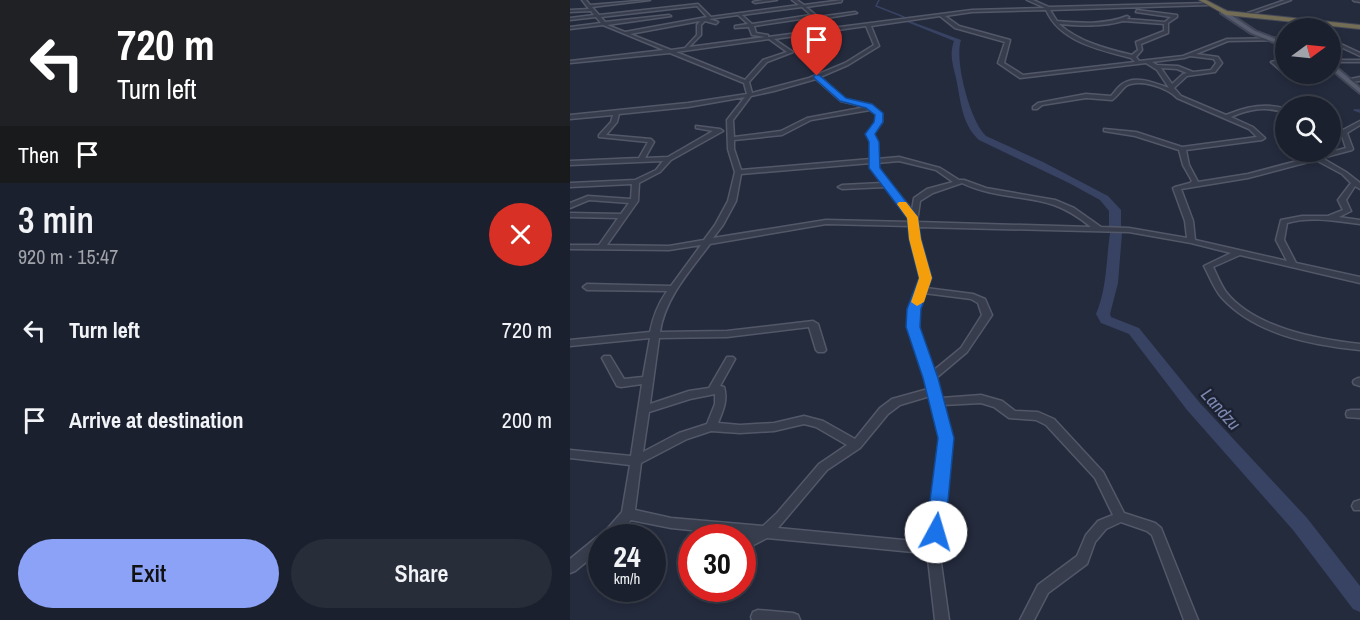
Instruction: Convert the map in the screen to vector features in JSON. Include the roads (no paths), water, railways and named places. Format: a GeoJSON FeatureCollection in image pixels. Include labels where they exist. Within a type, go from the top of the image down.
{"type":"FeatureCollection","features":[{"type":"Feature","properties":{"kind":"highway"},"geometry":{"type":"LineString","coordinates":[[1205,2],[1223,12],[1360,27]]}},
{"type":"Feature","properties":{"kind":"main road"},"geometry":{"type":"LineString","coordinates":[[1223,12],[1242,26],[1275,41]]}},
{"type":"Feature","properties":{"kind":"main road"},"geometry":{"type":"LineString","coordinates":[[1341,73],[1360,91]]}},
{"type":"Feature","properties":{"kind":"street"},"geometry":{"type":"LineString","coordinates":[[584,0],[606,26],[746,82],[750,94]]}},
{"type":"Feature","properties":{"kind":"street"},"geometry":{"type":"LineString","coordinates":[[570,11],[620,2],[648,0]]}},
{"type":"Feature","properties":{"kind":"street"},"geometry":{"type":"LineString","coordinates":[[695,0],[707,18],[716,23]]}},
{"type":"Feature","properties":{"kind":"street"},"geometry":{"type":"LineString","coordinates":[[754,1],[775,0]]}},
{"type":"Feature","properties":{"kind":"street"},"geometry":{"type":"LineString","coordinates":[[794,0],[830,28]]}},
{"type":"Feature","properties":{"kind":"street"},"geometry":{"type":"LineString","coordinates":[[1029,0],[1047,7],[1053,22],[1094,48],[1159,66],[1178,68],[1191,74]]}},
{"type":"Feature","properties":{"kind":"street"},"geometry":{"type":"LineString","coordinates":[[1139,0],[1151,4]]}},
{"type":"Feature","properties":{"kind":"street"},"geometry":{"type":"LineString","coordinates":[[1244,15],[1289,0]]}},
{"type":"Feature","properties":{"kind":"street"},"geometry":{"type":"LineString","coordinates":[[1355,0],[1360,1]]}},
{"type":"Feature","properties":{"kind":"street"},"geometry":{"type":"LineString","coordinates":[[754,1],[765,11]]}},
{"type":"Feature","properties":{"kind":"street"},"geometry":{"type":"LineString","coordinates":[[626,33],[707,18],[840,1],[855,13],[737,27],[769,38],[790,52],[765,61],[746,82]]}},
{"type":"Feature","properties":{"kind":"street"},"geometry":{"type":"LineString","coordinates":[[669,50],[974,10],[1205,2]]}},
{"type":"Feature","properties":{"kind":"street"},"geometry":{"type":"LineString","coordinates":[[570,61],[941,15],[1047,7],[1178,5],[1205,2]]}},
{"type":"Feature","properties":{"kind":"street"},"geometry":{"type":"LineString","coordinates":[[1053,22],[1085,24],[1124,20],[1166,23],[1175,16],[1178,5]]}},
{"type":"Feature","properties":{"kind":"street"},"geometry":{"type":"LineString","coordinates":[[570,19],[698,6]]}},
{"type":"Feature","properties":{"kind":"street"},"geometry":{"type":"LineString","coordinates":[[1118,6],[1125,11],[1175,16]]}},
{"type":"Feature","properties":{"kind":"street"},"geometry":{"type":"LineString","coordinates":[[1124,20],[1127,18],[1125,11]]}},
{"type":"Feature","properties":{"kind":"street"},"geometry":{"type":"LineString","coordinates":[[739,14],[751,25],[754,34]]}},
{"type":"Feature","properties":{"kind":"street"},"geometry":{"type":"LineString","coordinates":[[941,15],[957,27],[1008,41],[1001,63],[1022,77],[1080,72],[1135,59],[1140,50],[1138,43],[1166,32],[1166,23]]}},
{"type":"Feature","properties":{"kind":"street"},"geometry":{"type":"LineString","coordinates":[[570,28],[606,26],[669,16]]}},
{"type":"Feature","properties":{"kind":"street"},"geometry":{"type":"LineString","coordinates":[[687,47],[699,35],[699,25],[707,18]]}},
{"type":"Feature","properties":{"kind":"street"},"geometry":{"type":"LineString","coordinates":[[570,117],[750,94],[817,76],[866,53],[877,45],[868,25]]}},
{"type":"Feature","properties":{"kind":"street"},"geometry":{"type":"LineString","coordinates":[[1144,61],[1189,55],[1227,40],[1275,39]]}},
{"type":"Feature","properties":{"kind":"street"},"geometry":{"type":"LineString","coordinates":[[1341,46],[1360,55]]}},
{"type":"Feature","properties":{"kind":"street"},"geometry":{"type":"LineString","coordinates":[[1172,89],[1184,76],[1215,70],[1220,60],[1189,55]]}},
{"type":"Feature","properties":{"kind":"street"},"geometry":{"type":"LineString","coordinates":[[1341,62],[1360,61]]}},
{"type":"Feature","properties":{"kind":"street"},"geometry":{"type":"LineString","coordinates":[[1106,130],[1136,134],[1182,149],[1262,138],[1251,128],[1185,100],[1172,89],[1159,66]]}},
{"type":"Feature","properties":{"kind":"street"},"geometry":{"type":"LineString","coordinates":[[817,76],[846,101],[871,108],[880,115],[879,122],[870,134],[874,142],[874,168],[913,221],[925,278],[914,309],[913,327],[946,438],[946,458],[940,482],[934,556],[942,620]]}},
{"type":"Feature","properties":{"kind":"street"},"geometry":{"type":"LineString","coordinates":[[1349,80],[1360,79]]}},
{"type":"Feature","properties":{"kind":"street"},"geometry":{"type":"LineString","coordinates":[[1035,108],[1040,104],[1086,96],[1112,98],[1123,86],[1133,83],[1172,89]]}},
{"type":"Feature","properties":{"kind":"street"},"geometry":{"type":"LineString","coordinates":[[619,524],[628,514],[654,335],[664,302],[703,244],[719,225],[732,201],[738,172],[729,134],[730,120],[750,94]]}},
{"type":"Feature","properties":{"kind":"street"},"geometry":{"type":"LineString","coordinates":[[698,127],[729,134],[782,133],[810,119],[871,108]]}},
{"type":"Feature","properties":{"kind":"street"},"geometry":{"type":"LineString","coordinates":[[1227,117],[1258,108],[1275,108]]}},
{"type":"Feature","properties":{"kind":"street"},"geometry":{"type":"LineString","coordinates":[[616,112],[614,122],[601,136],[649,140],[651,142],[641,160]]}},
{"type":"Feature","properties":{"kind":"street"},"geometry":{"type":"LineString","coordinates":[[1344,132],[1350,126],[1360,123]]}},
{"type":"Feature","properties":{"kind":"street"},"geometry":{"type":"LineString","coordinates":[[570,185],[636,182],[657,171],[669,159],[718,131]]}},
{"type":"Feature","properties":{"kind":"street"},"geometry":{"type":"LineString","coordinates":[[1341,152],[1350,149],[1344,132]]}},
{"type":"Feature","properties":{"kind":"street"},"geometry":{"type":"LineString","coordinates":[[1182,149],[1186,165],[1195,181],[1193,185]]}},
{"type":"Feature","properties":{"kind":"street"},"geometry":{"type":"LineString","coordinates":[[570,163],[669,159]]}},
{"type":"Feature","properties":{"kind":"street"},"geometry":{"type":"LineString","coordinates":[[738,172],[899,159],[938,169],[957,181],[1013,197],[1060,205],[1084,217],[1100,230]]}},
{"type":"Feature","properties":{"kind":"street"},"geometry":{"type":"LineString","coordinates":[[1191,240],[1189,221],[1177,188],[1248,176],[1306,162]]}},
{"type":"Feature","properties":{"kind":"street"},"geometry":{"type":"LineString","coordinates":[[1324,162],[1344,173],[1357,185],[1342,200],[1347,210],[1328,218]]}},
{"type":"Feature","properties":{"kind":"street"},"geometry":{"type":"LineString","coordinates":[[913,221],[920,196],[957,181]]}},
{"type":"Feature","properties":{"kind":"street"},"geometry":{"type":"LineString","coordinates":[[602,247],[634,201],[636,182]]}},
{"type":"Feature","properties":{"kind":"street"},"geometry":{"type":"LineString","coordinates":[[842,187],[887,185]]}},
{"type":"Feature","properties":{"kind":"street"},"geometry":{"type":"LineString","coordinates":[[570,206],[588,198],[634,201]]}},
{"type":"Feature","properties":{"kind":"street"},"geometry":{"type":"LineString","coordinates":[[570,214],[624,216]]}},
{"type":"Feature","properties":{"kind":"street"},"geometry":{"type":"LineString","coordinates":[[1292,263],[1280,240],[1284,222],[1295,218],[1328,218],[1360,222]]}},
{"type":"Feature","properties":{"kind":"street"},"geometry":{"type":"LineString","coordinates":[[570,247],[669,248],[826,222],[913,221],[1129,230],[1191,240],[1360,280]]}},
{"type":"Feature","properties":{"kind":"street"},"geometry":{"type":"LineString","coordinates":[[1242,252],[1211,262],[1208,266],[1224,295],[1238,308],[1288,332],[1332,344],[1360,347]]}},
{"type":"Feature","properties":{"kind":"street"},"geometry":{"type":"LineString","coordinates":[[587,287],[673,289]]}},
{"type":"Feature","properties":{"kind":"street"},"geometry":{"type":"LineString","coordinates":[[922,290],[973,297],[982,301],[987,315],[964,351],[930,378]]}},
{"type":"Feature","properties":{"kind":"street"},"geometry":{"type":"LineString","coordinates":[[570,342],[654,335],[727,334],[813,324],[816,325],[821,350]]}},
{"type":"Feature","properties":{"kind":"street"},"geometry":{"type":"LineString","coordinates":[[607,358],[621,383],[648,380]]}},
{"type":"Feature","properties":{"kind":"street"},"geometry":{"type":"LineString","coordinates":[[713,390],[730,359]]}},
{"type":"Feature","properties":{"kind":"street"},"geometry":{"type":"LineString","coordinates":[[644,410],[720,390],[711,427]]}},
{"type":"Feature","properties":{"kind":"street"},"geometry":{"type":"LineString","coordinates":[[756,538],[766,532],[823,467],[856,445],[884,411],[896,402],[935,397],[981,399],[998,404],[1013,415],[1038,416],[1050,422],[1099,476],[1120,517]]}},
{"type":"Feature","properties":{"kind":"street"},"geometry":{"type":"LineString","coordinates":[[570,454],[636,461],[683,436],[711,427],[740,429],[774,427],[804,420],[819,424],[856,445]]}},
{"type":"Feature","properties":{"kind":"street"},"geometry":{"type":"LineString","coordinates":[[628,514],[671,522],[905,546],[934,556]]}},
{"type":"Feature","properties":{"kind":"street"},"geometry":{"type":"LineString","coordinates":[[1027,620],[1043,589],[1082,560],[1090,539],[1102,525],[1120,517],[1151,527],[1157,532],[1191,620]]}},
{"type":"Feature","properties":{"kind":"street"},"geometry":{"type":"LineString","coordinates":[[570,567],[588,552]]}},
{"type":"Feature","properties":{"kind":"street"},"geometry":{"type":"LineString","coordinates":[[758,617],[793,620]]}},
{"type":"Feature","properties":{"kind":"waterway","name":"Landzu"},"geometry":{"type":"LineString","coordinates":[[879,0],[876,6],[904,17]]}},
{"type":"Feature","properties":{"kind":"waterway","name":"Landzu"},"geometry":{"type":"LineString","coordinates":[[909,21],[958,40],[955,59],[967,114],[978,134],[992,144],[1040,164],[1104,198],[1115,210],[1115,227]]}},
{"type":"Feature","properties":{"kind":"waterway"},"geometry":{"type":"LineString","coordinates":[[1360,110],[1354,110],[1360,112]]}},
{"type":"Feature","properties":{"kind":"waterway","name":"Landzu"},"geometry":{"type":"LineString","coordinates":[[1116,233],[1112,283],[1103,314],[1106,320],[1134,331],[1193,406],[1300,524],[1360,602]]}}]}
